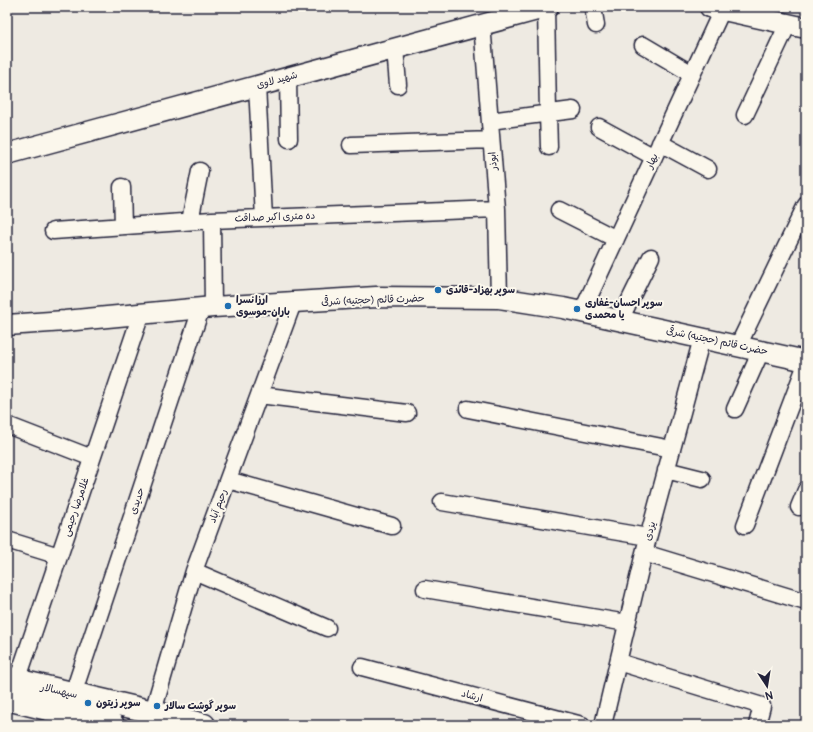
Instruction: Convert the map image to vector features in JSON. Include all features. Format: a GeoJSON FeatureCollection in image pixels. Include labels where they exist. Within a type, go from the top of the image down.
{"type":"FeatureCollection","features":[{"type":"Feature","properties":{"kind":"main road","name":"سپهسالار"},"geometry":{"type":"LineString","coordinates":[[11,690],[72,694],[151,719],[204,725]]}},
{"type":"Feature","properties":{"kind":"main road","name":"سپهسالار"},"geometry":{"type":"LineString","coordinates":[[11,690],[113,725]]}},
{"type":"Feature","properties":{"kind":"street"},"geometry":{"type":"LineString","coordinates":[[547,7],[549,147]]}},
{"type":"Feature","properties":{"kind":"street","name":"شهید لاوی"},"geometry":{"type":"LineString","coordinates":[[7,154],[547,7]]}},
{"type":"Feature","properties":{"kind":"street"},"geometry":{"type":"LineString","coordinates":[[593,7],[596,25]]}},
{"type":"Feature","properties":{"kind":"street"},"geometry":{"type":"LineString","coordinates":[[716,8],[797,26],[745,115]]}},
{"type":"Feature","properties":{"kind":"street","name":"بهار"},"geometry":{"type":"LineString","coordinates":[[582,312],[692,74],[716,8]]}},
{"type":"Feature","properties":{"kind":"street","name":"ابوذر"},"geometry":{"type":"LineString","coordinates":[[482,24],[497,209],[499,298]]}},
{"type":"Feature","properties":{"kind":"street"},"geometry":{"type":"LineString","coordinates":[[643,45],[692,74]]}},
{"type":"Feature","properties":{"kind":"street"},"geometry":{"type":"LineString","coordinates":[[395,48],[398,85]]}},
{"type":"Feature","properties":{"kind":"street"},"geometry":{"type":"LineString","coordinates":[[288,78],[289,139]]}},
{"type":"Feature","properties":{"kind":"street"},"geometry":{"type":"LineString","coordinates":[[257,86],[264,218]]}},
{"type":"Feature","properties":{"kind":"street"},"geometry":{"type":"LineString","coordinates":[[490,121],[573,110]]}},
{"type":"Feature","properties":{"kind":"street"},"geometry":{"type":"LineString","coordinates":[[599,127],[708,169]]}},
{"type":"Feature","properties":{"kind":"street"},"geometry":{"type":"LineString","coordinates":[[351,145],[491,140]]}},
{"type":"Feature","properties":{"kind":"street"},"geometry":{"type":"LineString","coordinates":[[190,221],[200,171]]}},
{"type":"Feature","properties":{"kind":"street"},"geometry":{"type":"LineString","coordinates":[[122,188],[123,226]]}},
{"type":"Feature","properties":{"kind":"street"},"geometry":{"type":"LineString","coordinates":[[738,346],[806,205]]}},
{"type":"Feature","properties":{"kind":"street","name":"ده متری اکبر صداقت"},"geometry":{"type":"LineString","coordinates":[[53,231],[190,221],[497,209]]}},
{"type":"Feature","properties":{"kind":"street"},"geometry":{"type":"LineString","coordinates":[[559,210],[616,239]]}},
{"type":"Feature","properties":{"kind":"street","name":"حدیدی"},"geometry":{"type":"LineString","coordinates":[[72,694],[207,308],[212,220]]}},
{"type":"Feature","properties":{"kind":"street"},"geometry":{"type":"LineString","coordinates":[[620,320],[651,257]]}},
{"type":"Feature","properties":{"kind":"street","name":"حضرت قائم (حجتیه) شرقی"},"geometry":{"type":"LineString","coordinates":[[7,325],[207,308],[376,297],[499,298],[564,308],[806,361]]}},
{"type":"Feature","properties":{"kind":"street","name":"رحیم آباد"},"geometry":{"type":"LineString","coordinates":[[151,719],[194,570],[293,303]]}},
{"type":"Feature","properties":{"kind":"street","name":"غلامرضا رحیمی"},"geometry":{"type":"LineString","coordinates":[[11,690],[59,556],[141,314]]}},
{"type":"Feature","properties":{"kind":"street","name":"یزدی"},"geometry":{"type":"LineString","coordinates":[[603,725],[648,537],[702,338]]}},
{"type":"Feature","properties":{"kind":"street"},"geometry":{"type":"LineString","coordinates":[[735,409],[761,351]]}},
{"type":"Feature","properties":{"kind":"street"},"geometry":{"type":"LineString","coordinates":[[745,525],[806,364]]}},
{"type":"Feature","properties":{"kind":"street"},"geometry":{"type":"LineString","coordinates":[[259,395],[407,413]]}},
{"type":"Feature","properties":{"kind":"street"},"geometry":{"type":"LineString","coordinates":[[468,409],[672,449]]}},
{"type":"Feature","properties":{"kind":"street"},"geometry":{"type":"LineString","coordinates":[[7,425],[92,458]]}},
{"type":"Feature","properties":{"kind":"street"},"geometry":{"type":"LineString","coordinates":[[666,470],[702,479]]}},
{"type":"Feature","properties":{"kind":"street"},"geometry":{"type":"LineString","coordinates":[[228,480],[392,526]]}},
{"type":"Feature","properties":{"kind":"street"},"geometry":{"type":"LineString","coordinates":[[800,507],[806,490]]}},
{"type":"Feature","properties":{"kind":"street"},"geometry":{"type":"LineString","coordinates":[[442,502],[648,537]]}},
{"type":"Feature","properties":{"kind":"street"},"geometry":{"type":"LineString","coordinates":[[7,540],[59,556]]}},
{"type":"Feature","properties":{"kind":"street"},"geometry":{"type":"LineString","coordinates":[[644,553],[806,602]]}},
{"type":"Feature","properties":{"kind":"street"},"geometry":{"type":"LineString","coordinates":[[194,570],[327,628]]}},
{"type":"Feature","properties":{"kind":"street"},"geometry":{"type":"LineString","coordinates":[[425,589],[627,623]]}},
{"type":"Feature","properties":{"kind":"street"},"geometry":{"type":"LineString","coordinates":[[618,662],[762,706],[756,725]]}},
{"type":"Feature","properties":{"kind":"street","name":"ارشاد"},"geometry":{"type":"LineString","coordinates":[[362,667],[582,725]]}},
{"type":"Feature","properties":{"kind":"place","name":"سوپر بهزاد-قائدی"},"geometry":{"type":"Point","coordinates":[438,290]}},
{"type":"Feature","properties":{"kind":"place","name":"ارزانسرا باران-موسوی"},"geometry":{"type":"Point","coordinates":[228,306]}},
{"type":"Feature","properties":{"kind":"place","name":"سوپر احسان-غفاری یا محمدی"},"geometry":{"type":"Point","coordinates":[577,309]}},
{"type":"Feature","properties":{"kind":"place","name":"سوپر زیتون"},"geometry":{"type":"Point","coordinates":[88,703]}},
{"type":"Feature","properties":{"kind":"place","name":"سوپر گوشت سالار"},"geometry":{"type":"Point","coordinates":[157,706]}}]}
